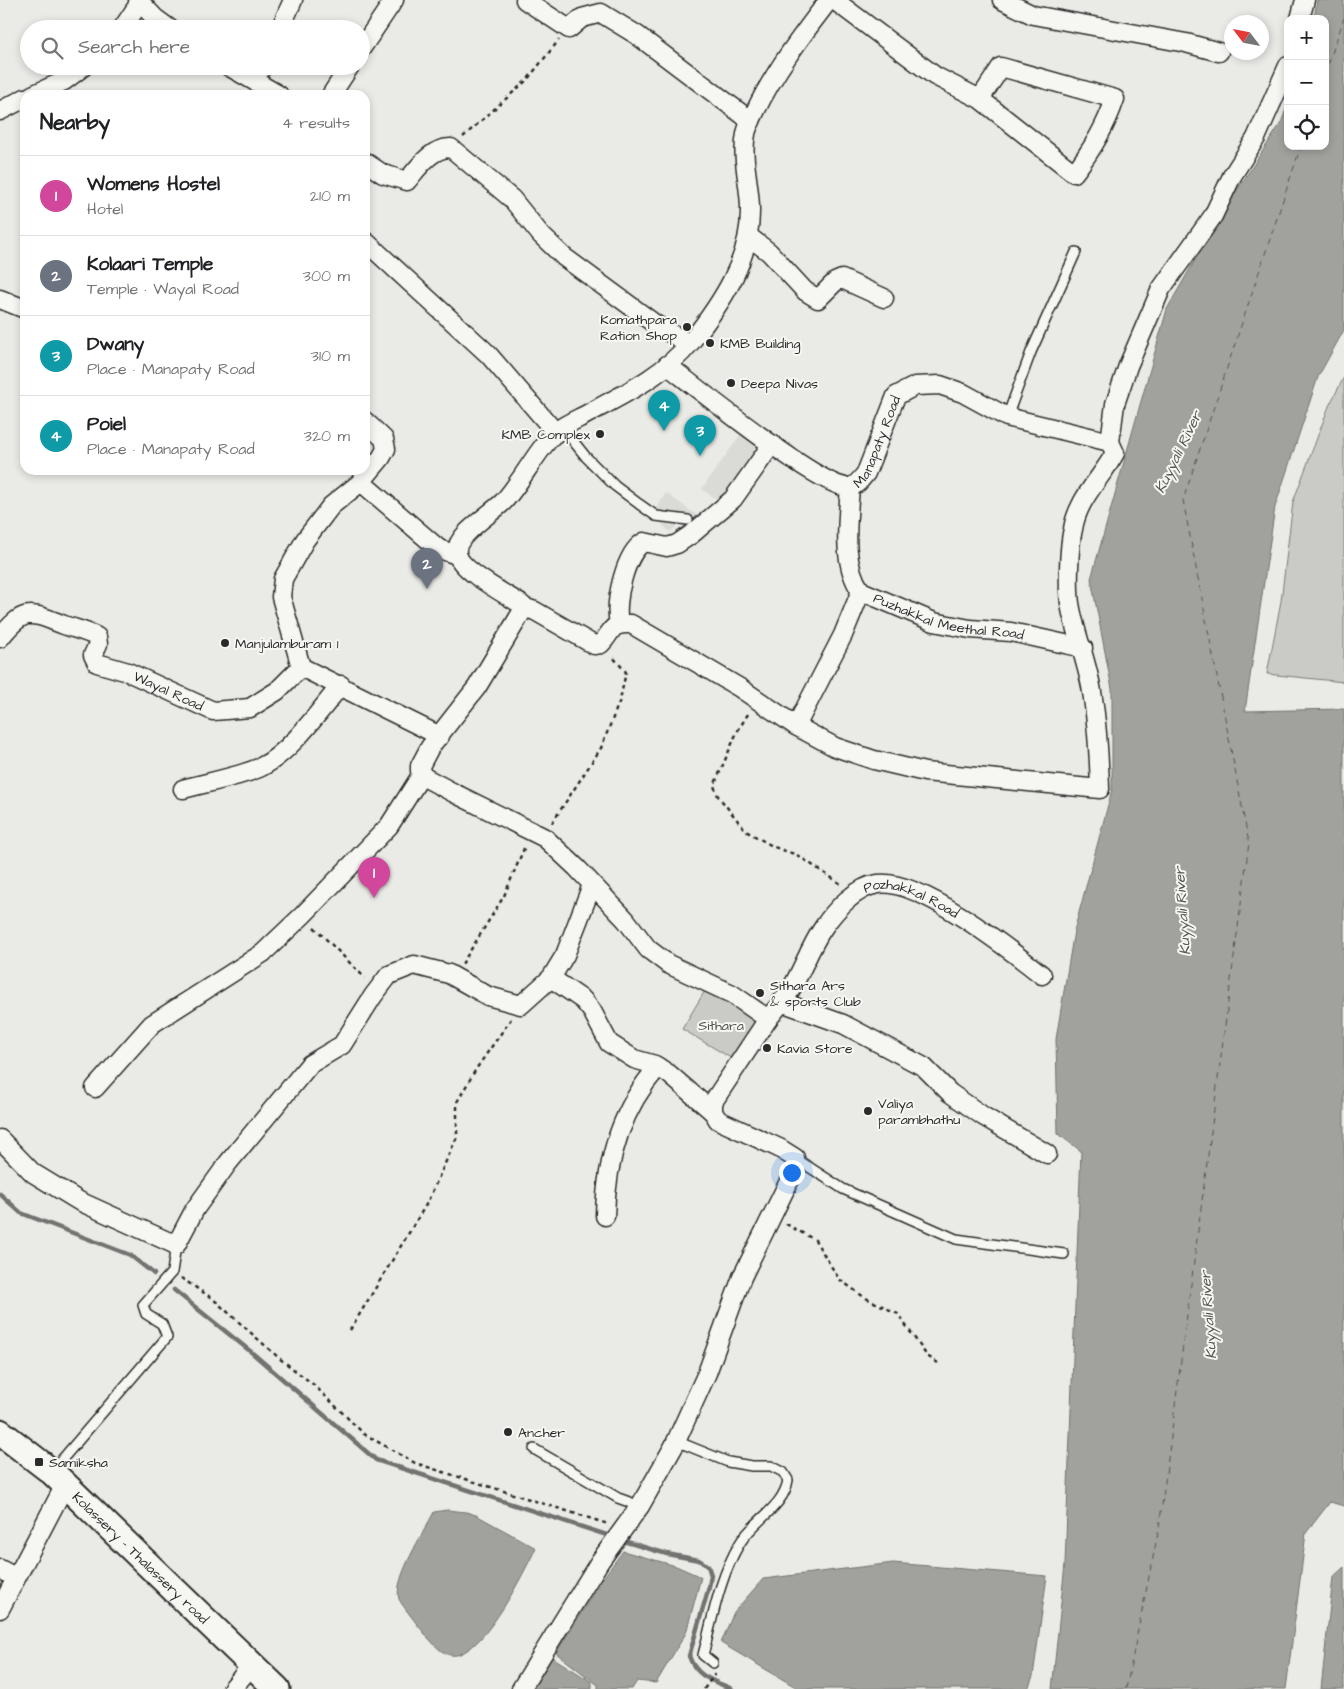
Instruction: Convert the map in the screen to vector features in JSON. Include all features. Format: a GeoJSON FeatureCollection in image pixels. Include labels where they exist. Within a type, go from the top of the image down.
{"type":"FeatureCollection","features":[{"type":"Feature","properties":{"kind":"main road","name":"Kolassery - Thalassery road"},"geometry":{"type":"LineString","coordinates":[[0,1432],[58,1478],[277,1689]]}},
{"type":"Feature","properties":{"kind":"street"},"geometry":{"type":"LineString","coordinates":[[284,20],[293,0]]}},
{"type":"Feature","properties":{"kind":"street"},"geometry":{"type":"LineString","coordinates":[[370,36],[394,0]]}},
{"type":"Feature","properties":{"kind":"street"},"geometry":{"type":"LineString","coordinates":[[525,0],[568,29],[582,18],[601,13],[637,35],[751,122]]}},
{"type":"Feature","properties":{"kind":"street"},"geometry":{"type":"LineString","coordinates":[[457,555],[461,538],[503,502],[559,430],[631,390],[667,365],[689,344],[731,284],[746,252],[748,236],[750,209],[744,167],[746,133],[765,90],[829,0]]}},
{"type":"Feature","properties":{"kind":"street"},"geometry":{"type":"LineString","coordinates":[[834,0],[935,76],[980,99],[1074,173],[1087,156],[1109,118],[1115,99],[1001,67],[980,99]]}},
{"type":"Feature","properties":{"kind":"street"},"geometry":{"type":"LineString","coordinates":[[1002,0],[1033,15],[1186,43],[1219,52]]}},
{"type":"Feature","properties":{"kind":"street"},"geometry":{"type":"LineString","coordinates":[[1301,15],[1304,0]]}},
{"type":"Feature","properties":{"kind":"street"},"geometry":{"type":"LineString","coordinates":[[127,20],[139,1],[158,20]]}},
{"type":"Feature","properties":{"kind":"street"},"geometry":{"type":"LineString","coordinates":[[43,90],[64,81],[72,75]]}},
{"type":"Feature","properties":{"kind":"street"},"geometry":{"type":"LineString","coordinates":[[259,75],[274,90]]}},
{"type":"Feature","properties":{"kind":"street"},"geometry":{"type":"LineString","coordinates":[[334,90],[344,75]]}},
{"type":"Feature","properties":{"kind":"street"},"geometry":{"type":"LineString","coordinates":[[362,482],[439,548],[457,555],[468,569],[524,607],[535,611],[594,645],[601,644],[613,627],[619,623],[631,624],[796,726],[835,747],[874,760],[925,772],[1100,788],[1099,747],[1083,648],[1070,607],[1072,528],[1084,496],[1105,472],[1114,453],[1110,442],[1115,404],[1125,374],[1162,289],[1213,216],[1232,176],[1256,138],[1284,75]]}},
{"type":"Feature","properties":{"kind":"street"},"geometry":{"type":"LineString","coordinates":[[0,112],[20,101]]}},
{"type":"Feature","properties":{"kind":"street"},"geometry":{"type":"LineString","coordinates":[[370,169],[406,181],[428,157],[444,148],[451,148],[512,199],[541,235],[564,257],[648,320],[689,344]]}},
{"type":"Feature","properties":{"kind":"street"},"geometry":{"type":"LineString","coordinates":[[748,236],[769,252],[805,291],[818,299],[835,282],[842,279],[884,298]]}},
{"type":"Feature","properties":{"kind":"street"},"geometry":{"type":"LineString","coordinates":[[370,246],[488,354],[559,430]]}},
{"type":"Feature","properties":{"kind":"street"},"geometry":{"type":"LineString","coordinates":[[0,300],[20,307]]}},
{"type":"Feature","properties":{"kind":"street","name":"Manapaty Road"},"geometry":{"type":"LineString","coordinates":[[667,365],[772,444],[834,485],[850,487],[866,474],[896,396],[915,386],[931,388],[940,386],[948,388],[1007,416],[1110,442]]}},
{"type":"Feature","properties":{"kind":"street"},"geometry":{"type":"LineString","coordinates":[[370,426],[384,439],[386,449],[370,472]]}},
{"type":"Feature","properties":{"kind":"street"},"geometry":{"type":"LineString","coordinates":[[619,623],[618,605],[625,573],[636,546],[644,542],[667,547],[677,544],[692,534],[733,499],[772,444]]}},
{"type":"Feature","properties":{"kind":"street"},"geometry":{"type":"LineString","coordinates":[[368,475],[362,482],[331,506],[305,540],[282,579],[281,597],[301,668],[341,685],[440,736]]}},
{"type":"Feature","properties":{"kind":"street","name":"Puzhakkal Meethal Road"},"geometry":{"type":"LineString","coordinates":[[850,487],[848,532],[851,572],[861,591],[934,622],[970,629],[1011,632],[1083,648]]}},
{"type":"Feature","properties":{"kind":"street"},"geometry":{"type":"LineString","coordinates":[[796,726],[843,635],[861,591]]}},
{"type":"Feature","properties":{"kind":"street"},"geometry":{"type":"LineString","coordinates":[[95,1088],[152,1024],[263,953],[303,915],[389,826],[422,774],[420,766],[430,747],[477,687],[520,618],[524,607]]}},
{"type":"Feature","properties":{"kind":"street","name":"Wayal Road"},"geometry":{"type":"LineString","coordinates":[[0,638],[13,622],[27,614],[39,614],[97,638],[98,644],[93,655],[97,663],[128,672],[213,711],[250,708],[277,691],[301,668]]}},
{"type":"Feature","properties":{"kind":"street"},"geometry":{"type":"LineString","coordinates":[[183,789],[259,768],[274,760],[297,737],[341,685]]}},
{"type":"Feature","properties":{"kind":"street"},"geometry":{"type":"LineString","coordinates":[[422,774],[538,836],[592,885],[626,920],[648,949],[668,964],[732,994],[768,1019]]}},
{"type":"Feature","properties":{"kind":"street","name":"Pozhakkal Road"},"geometry":{"type":"LineString","coordinates":[[713,1112],[714,1102],[768,1019],[791,989],[805,957],[823,927],[843,904],[864,888],[878,884],[896,883],[946,905],[1042,975]]}},
{"type":"Feature","properties":{"kind":"street"},"geometry":{"type":"LineString","coordinates":[[0,1140],[33,1173],[72,1197],[176,1246],[195,1209],[228,1163],[310,1064],[342,1045],[389,975],[414,965],[454,976],[488,996],[521,1005],[551,978],[565,955],[592,885]]}},
{"type":"Feature","properties":{"kind":"street"},"geometry":{"type":"LineString","coordinates":[[521,1689],[600,1561],[629,1524],[676,1441],[707,1373],[742,1277],[796,1167],[795,1158],[779,1148],[718,1120],[713,1112],[669,1074],[658,1067],[634,1059],[609,1043],[592,1011],[583,1000],[551,978]]}},
{"type":"Feature","properties":{"kind":"street"},"geometry":{"type":"LineString","coordinates":[[781,1002],[843,1024],[924,1067],[950,1093],[983,1116],[1048,1154]]}},
{"type":"Feature","properties":{"kind":"street"},"geometry":{"type":"LineString","coordinates":[[605,1216],[607,1171],[618,1134],[646,1081],[658,1067]]}},
{"type":"Feature","properties":{"kind":"street"},"geometry":{"type":"LineString","coordinates":[[0,1609],[8,1573],[58,1478]]}},
{"type":"Feature","properties":{"kind":"street"},"geometry":{"type":"LineString","coordinates":[[232,1689],[251,1666]]}},
{"type":"Feature","properties":{"kind":"lane"},"geometry":{"type":"LineString","coordinates":[[1007,416],[1031,352],[1076,252]]}},
{"type":"Feature","properties":{"kind":"lane"},"geometry":{"type":"LineString","coordinates":[[559,430],[609,481],[638,504],[656,516],[688,520]]}},
{"type":"Feature","properties":{"kind":"lane"},"geometry":{"type":"LineString","coordinates":[[795,1158],[843,1189],[956,1239],[1064,1254]]}},
{"type":"Feature","properties":{"kind":"lane"},"geometry":{"type":"LineString","coordinates":[[58,1478],[166,1337],[162,1324],[146,1314],[143,1305],[172,1272],[176,1246]]}},
{"type":"Feature","properties":{"kind":"lane"},"geometry":{"type":"LineString","coordinates":[[676,1441],[728,1462],[752,1466],[771,1466],[783,1472],[788,1480],[786,1493],[751,1529],[730,1560],[718,1594],[703,1656],[716,1666]]}},
{"type":"Feature","properties":{"kind":"lane"},"geometry":{"type":"LineString","coordinates":[[534,1449],[618,1498],[640,1506]]}},
{"type":"Feature","properties":{"kind":"path"},"geometry":{"type":"LineString","coordinates":[[444,148],[470,132],[527,80],[568,29]]}},
{"type":"Feature","properties":{"kind":"path"},"geometry":{"type":"LineString","coordinates":[[454,976],[504,896],[538,836],[556,814],[601,748],[620,700],[626,672],[601,644]]}},
{"type":"Feature","properties":{"kind":"path"},"geometry":{"type":"LineString","coordinates":[[756,700],[737,732],[714,786],[718,796],[746,831],[774,847],[797,855],[831,879],[857,893]]}},
{"type":"Feature","properties":{"kind":"path"},"geometry":{"type":"LineString","coordinates":[[303,915],[376,992]]}},
{"type":"Feature","properties":{"kind":"path"},"geometry":{"type":"LineString","coordinates":[[350,1330],[427,1203],[456,1137],[457,1102],[476,1069],[521,1005]]}},
{"type":"Feature","properties":{"kind":"path"},"geometry":{"type":"LineString","coordinates":[[772,1215],[815,1240],[839,1279],[864,1297],[898,1314],[926,1356],[938,1363]]}},
{"type":"Feature","properties":{"kind":"path"},"geometry":{"type":"LineString","coordinates":[[172,1272],[212,1298],[279,1358],[314,1385],[364,1434],[415,1463],[617,1527],[629,1524]]}},
{"type":"Feature","properties":{"kind":"path"},"geometry":{"type":"LineString","coordinates":[[704,1689],[716,1666]]}},
{"type":"Feature","properties":{"kind":"shaded area"},"geometry":{"type":"Polygon","coordinates":[[[743,431],[765,446],[723,504],[702,489],[743,431]]]}},
{"type":"Feature","properties":{"kind":"shaded area"},"geometry":{"type":"Polygon","coordinates":[[[666,493],[692,512],[704,518],[689,532],[680,523],[670,532],[652,515],[666,493]]]}},
{"type":"Feature","properties":{"kind":"green space"},"geometry":{"type":"Polygon","coordinates":[[[1344,377],[1344,682],[1267,674],[1281,601],[1293,502],[1329,406],[1344,377]]]}},
{"type":"Feature","properties":{"kind":"green space","name":"Sithara"},"geometry":{"type":"Polygon","coordinates":[[[706,989],[760,1021],[736,1061],[682,1029],[706,989]]]}},
{"type":"Feature","properties":{"kind":"water","name":"Kuyyali River"},"geometry":{"type":"Polygon","coordinates":[[[1317,0],[1344,0],[1344,330],[1318,377],[1275,507],[1245,711],[1344,709],[1344,1506],[1330,1502],[1306,1533],[1286,1689],[1052,1689],[1065,1564],[1081,1151],[1058,1134],[1056,1039],[1074,931],[1112,790],[1112,689],[1091,579],[1167,309],[1222,213],[1281,123],[1284,115],[1284,150],[1329,150],[1329,15],[1315,15],[1317,0]]]}},
{"type":"Feature","properties":{"kind":"water"},"geometry":{"type":"Polygon","coordinates":[[[447,1510],[476,1515],[536,1548],[504,1607],[493,1623],[471,1647],[456,1655],[447,1654],[428,1638],[400,1602],[398,1590],[405,1568],[434,1512],[447,1510]]]}},
{"type":"Feature","properties":{"kind":"water"},"geometry":{"type":"Polygon","coordinates":[[[623,1551],[676,1566],[701,1577],[686,1633],[656,1683],[637,1681],[632,1689],[598,1689],[598,1685],[556,1653],[603,1578],[623,1551]]]}},
{"type":"Feature","properties":{"kind":"water"},"geometry":{"type":"Polygon","coordinates":[[[893,1563],[1047,1576],[1033,1676],[1028,1689],[799,1689],[721,1643],[734,1612],[763,1579],[893,1563]]]}},
{"type":"Feature","properties":{"kind":"water"},"geometry":{"type":"Polygon","coordinates":[[[1344,1567],[1344,1689],[1321,1689],[1333,1577],[1344,1567]]]}},
{"type":"Feature","properties":{"kind":"water"},"geometry":{"type":"Polygon","coordinates":[[[552,1657],[592,1682],[592,1689],[532,1689],[552,1657]]]}},
{"type":"Feature","properties":{"kind":"waterway"},"geometry":{"type":"LineString","coordinates":[[0,1194],[21,1213],[130,1255],[154,1274]]}},
{"type":"Feature","properties":{"kind":"waterway"},"geometry":{"type":"LineString","coordinates":[[174,1290],[250,1351],[376,1460],[613,1537]]}},
{"type":"Feature","properties":{"kind":"waterway"},"geometry":{"type":"LineString","coordinates":[[620,1540],[667,1554],[699,1560],[708,1566],[711,1575],[709,1587],[689,1656],[701,1674],[712,1681],[732,1689]]}},
{"type":"Feature","properties":{"kind":"ferry route"},"geometry":{"type":"LineString","coordinates":[[1329,62],[1344,18]]}},
{"type":"Feature","properties":{"kind":"ferry route"},"geometry":{"type":"LineString","coordinates":[[1126,1689],[1159,1528],[1249,843],[1183,500],[1300,150]]}},
{"type":"Feature","properties":{"kind":"place","name":"Komathpara Ration Shop"},"geometry":{"type":"Point","coordinates":[687,327]}},
{"type":"Feature","properties":{"kind":"place","name":"KMB Building"},"geometry":{"type":"Point","coordinates":[710,343]}},
{"type":"Feature","properties":{"kind":"place","name":"Deepa Nivas"},"geometry":{"type":"Point","coordinates":[731,383]}},
{"type":"Feature","properties":{"kind":"place","name":"Poiel"},"geometry":{"type":"Point","coordinates":[664,431]}},
{"type":"Feature","properties":{"kind":"place","name":"KMB Complex"},"geometry":{"type":"Point","coordinates":[600,434]}},
{"type":"Feature","properties":{"kind":"place","name":"Dwany"},"geometry":{"type":"Point","coordinates":[700,456]}},
{"type":"Feature","properties":{"kind":"place","name":"Kolaari Temple"},"geometry":{"type":"Point","coordinates":[427,589]}},
{"type":"Feature","properties":{"kind":"place","name":"Manjulamburam 1"},"geometry":{"type":"Point","coordinates":[225,643]}},
{"type":"Feature","properties":{"kind":"place","name":"Womens Hostel"},"geometry":{"type":"Point","coordinates":[374,898]}},
{"type":"Feature","properties":{"kind":"place","name":"Sithara Ars & sports Club"},"geometry":{"type":"Point","coordinates":[760,993]}},
{"type":"Feature","properties":{"kind":"place","name":"Kavia Store"},"geometry":{"type":"Point","coordinates":[767,1048]}},
{"type":"Feature","properties":{"kind":"place","name":"Valiya parambhathu"},"geometry":{"type":"Point","coordinates":[868,1111]}},
{"type":"Feature","properties":{"kind":"place","name":"Ancher"},"geometry":{"type":"Point","coordinates":[508,1432]}},
{"type":"Feature","properties":{"kind":"place","name":"Samiksha"},"geometry":{"type":"Point","coordinates":[39,1462]}}]}
